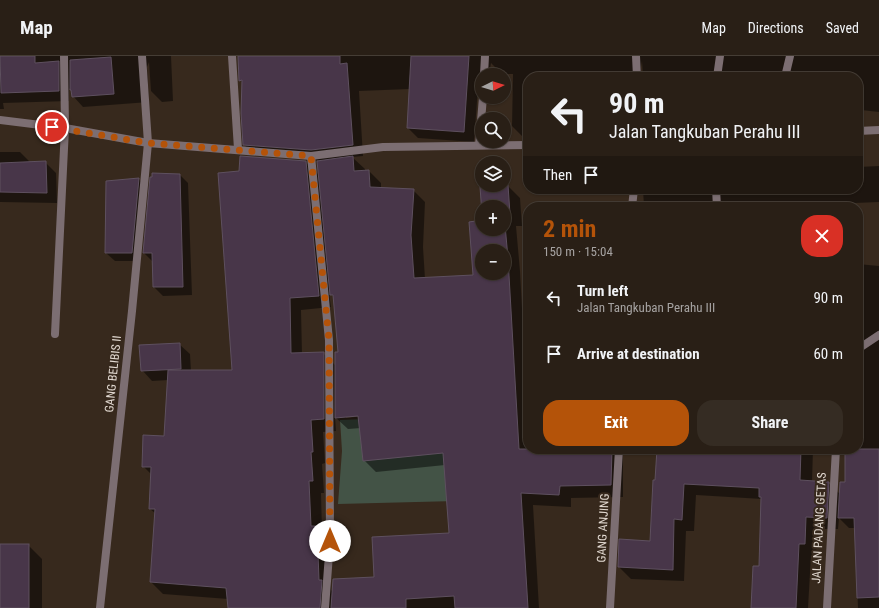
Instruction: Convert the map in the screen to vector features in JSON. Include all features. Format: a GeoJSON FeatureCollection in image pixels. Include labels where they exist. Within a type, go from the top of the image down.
{"type":"FeatureCollection","features":[{"type":"Feature","properties":{"kind":"street"},"geometry":{"type":"LineString","coordinates":[[55,334],[64,128],[64,56]]}},
{"type":"Feature","properties":{"kind":"street","name":"GANG BELIBIS II"},"geometry":{"type":"LineString","coordinates":[[100,608],[132,311],[148,143],[142,56]]}},
{"type":"Feature","properties":{"kind":"street"},"geometry":{"type":"LineString","coordinates":[[232,56],[238,149]]}},
{"type":"Feature","properties":{"kind":"street"},"geometry":{"type":"LineString","coordinates":[[484,68],[485,56]]}},
{"type":"Feature","properties":{"kind":"street"},"geometry":{"type":"LineString","coordinates":[[636,56],[637,72]]}},
{"type":"Feature","properties":{"kind":"street"},"geometry":{"type":"LineString","coordinates":[[718,72],[720,56]]}},
{"type":"Feature","properties":{"kind":"street"},"geometry":{"type":"LineString","coordinates":[[786,72],[790,56]]}},
{"type":"Feature","properties":{"kind":"street"},"geometry":{"type":"LineString","coordinates":[[0,120],[64,128],[148,143],[311,156],[383,147],[475,145]]}},
{"type":"Feature","properties":{"kind":"street"},"geometry":{"type":"LineString","coordinates":[[863,131],[879,130]]}},
{"type":"Feature","properties":{"kind":"street"},"geometry":{"type":"LineString","coordinates":[[511,145],[523,145]]}},
{"type":"Feature","properties":{"kind":"street"},"geometry":{"type":"LineString","coordinates":[[311,156],[329,340],[330,541],[325,608]]}},
{"type":"Feature","properties":{"kind":"street"},"geometry":{"type":"LineString","coordinates":[[863,346],[879,335]]}},
{"type":"Feature","properties":{"kind":"street","name":"GANG ANJING"},"geometry":{"type":"LineString","coordinates":[[610,608],[619,454]]}},
{"type":"Feature","properties":{"kind":"street","name":"JALAN PADANG GETAS"},"geometry":{"type":"LineString","coordinates":[[827,608],[836,454]]}},
{"type":"Feature","properties":{"kind":"green space"},"geometry":{"type":"Polygon","coordinates":[[[451,416],[456,501],[338,504],[342,451],[340,420],[451,416]]]}},
{"type":"Feature","properties":{"kind":"building"},"geometry":{"type":"Polygon","coordinates":[[[0,56],[35,56],[35,63],[59,61],[59,91],[1,93],[0,56]]]}},
{"type":"Feature","properties":{"kind":"building"},"geometry":{"type":"Polygon","coordinates":[[[238,56],[340,56],[340,64],[347,63],[353,145],[311,150],[243,145],[241,113],[242,80],[239,81],[238,56]]]}},
{"type":"Feature","properties":{"kind":"building"},"geometry":{"type":"Polygon","coordinates":[[[411,56],[469,56],[464,132],[407,128],[411,56]]]}},
{"type":"Feature","properties":{"kind":"building"},"geometry":{"type":"Polygon","coordinates":[[[111,57],[114,94],[72,97],[70,90],[70,60],[111,57]]]}},
{"type":"Feature","properties":{"kind":"building"},"geometry":{"type":"Polygon","coordinates":[[[240,156],[306,161],[319,296],[290,298],[291,353],[324,352],[324,419],[311,420],[313,481],[309,481],[311,526],[317,526],[319,580],[322,580],[320,608],[228,608],[226,588],[150,582],[155,509],[149,509],[151,467],[142,467],[143,435],[164,436],[168,370],[232,370],[218,173],[239,171],[240,156]]]}},
{"type":"Feature","properties":{"kind":"building"},"geometry":{"type":"Polygon","coordinates":[[[353,156],[354,171],[369,170],[370,187],[414,189],[411,235],[414,278],[473,275],[469,222],[475,221],[475,236],[506,236],[507,244],[475,244],[475,280],[509,280],[519,449],[523,449],[523,454],[612,454],[611,485],[560,486],[559,495],[521,493],[528,608],[455,608],[454,596],[406,599],[406,608],[331,608],[333,579],[374,577],[372,537],[449,533],[443,453],[363,461],[358,416],[335,418],[335,352],[338,352],[333,295],[330,295],[317,161],[353,156]]]}},
{"type":"Feature","properties":{"kind":"building"},"geometry":{"type":"Polygon","coordinates":[[[46,161],[47,193],[0,192],[0,163],[46,161]]]}},
{"type":"Feature","properties":{"kind":"building"},"geometry":{"type":"Polygon","coordinates":[[[152,173],[180,174],[183,287],[153,287],[152,253],[143,253],[150,177],[152,177],[152,173]]]}},
{"type":"Feature","properties":{"kind":"building"},"geometry":{"type":"Polygon","coordinates":[[[139,178],[132,253],[105,253],[106,181],[139,178]]]}},
{"type":"Feature","properties":{"kind":"building"},"geometry":{"type":"Polygon","coordinates":[[[480,192],[508,192],[509,200],[481,200],[480,192]]]}},
{"type":"Feature","properties":{"kind":"building"},"geometry":{"type":"Polygon","coordinates":[[[180,343],[181,369],[141,371],[139,345],[180,343]]]}},
{"type":"Feature","properties":{"kind":"building"},"geometry":{"type":"Polygon","coordinates":[[[863,449],[879,449],[879,597],[857,598],[854,518],[838,518],[840,482],[845,482],[845,454],[863,454],[863,449]]]}},
{"type":"Feature","properties":{"kind":"building"},"geometry":{"type":"Polygon","coordinates":[[[657,454],[801,454],[800,480],[829,482],[827,518],[806,517],[805,544],[799,544],[796,608],[751,608],[753,566],[759,566],[761,497],[759,497],[759,488],[684,484],[682,520],[674,519],[673,570],[618,567],[619,539],[650,541],[653,480],[655,480],[657,454]]]}},
{"type":"Feature","properties":{"kind":"building"},"geometry":{"type":"Polygon","coordinates":[[[0,544],[29,544],[29,608],[0,608],[0,544]]]}},
{"type":"Feature","properties":{"kind":"route"},"geometry":{"type":"LineString","coordinates":[[52,127],[148,143],[311,156],[329,340],[330,541]]}}]}
